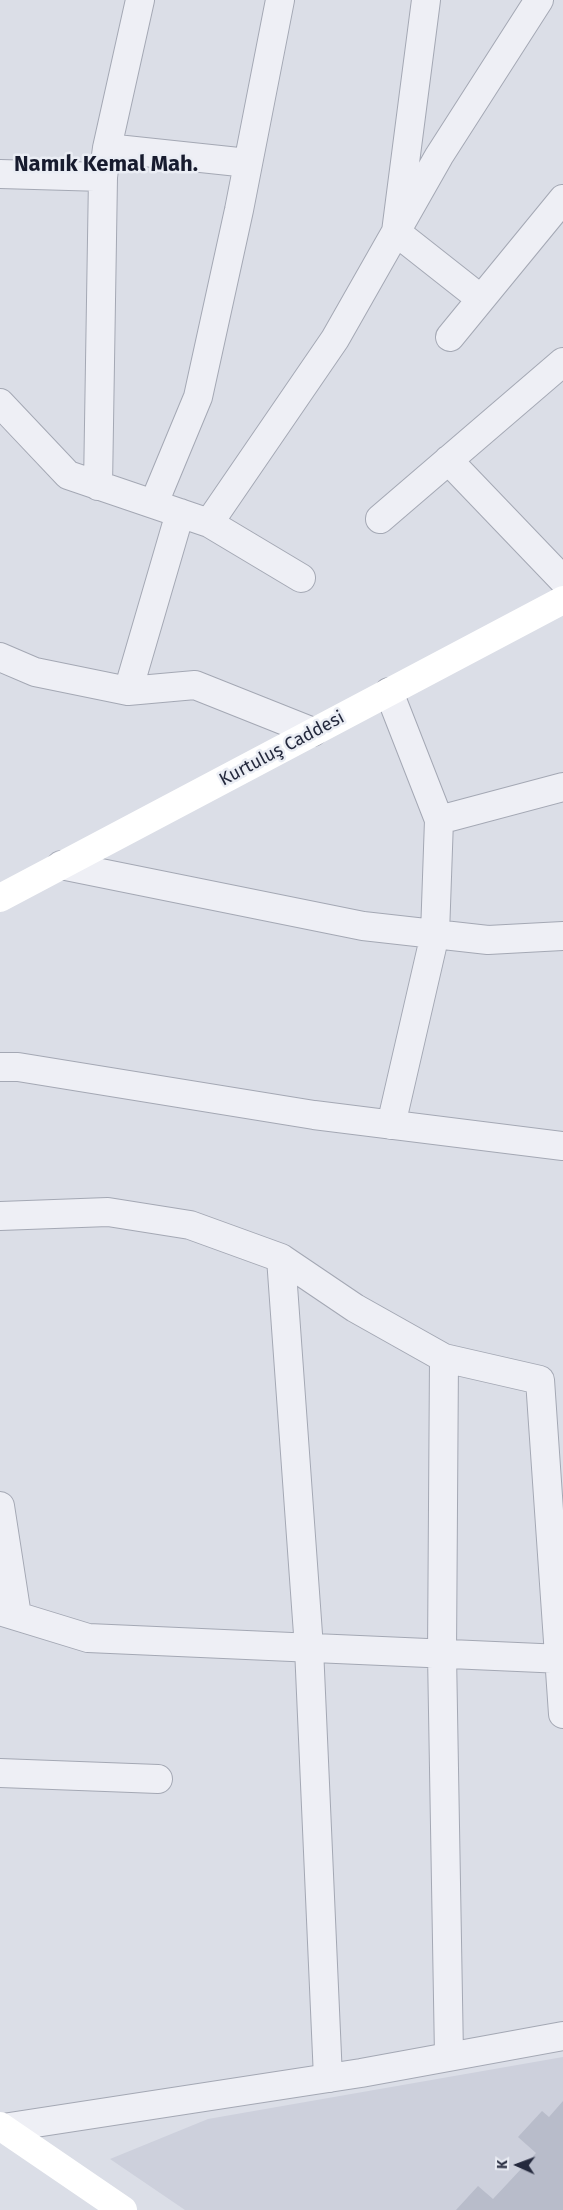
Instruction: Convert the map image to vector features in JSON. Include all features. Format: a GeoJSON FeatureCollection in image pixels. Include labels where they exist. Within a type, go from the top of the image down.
{"type":"FeatureCollection","features":[{"type":"Feature","properties":{"kind":"main road","name":"Kurtuluş Caddesi"},"geometry":{"type":"LineString","coordinates":[[0,898],[563,600]]}},
{"type":"Feature","properties":{"kind":"main road"},"geometry":{"type":"LineString","coordinates":[[1,2127],[123,2210]]}},
{"type":"Feature","properties":{"kind":"street"},"geometry":{"type":"LineString","coordinates":[[98,486],[103,177],[107,148],[140,0]]}},
{"type":"Feature","properties":{"kind":"street"},"geometry":{"type":"LineString","coordinates":[[154,504],[198,397],[248,164],[280,0]]}},
{"type":"Feature","properties":{"kind":"street"},"geometry":{"type":"LineString","coordinates":[[396,232],[426,0]]}},
{"type":"Feature","properties":{"kind":"street"},"geometry":{"type":"LineString","coordinates":[[209,524],[335,339],[439,156],[539,0]]}},
{"type":"Feature","properties":{"kind":"street"},"geometry":{"type":"LineString","coordinates":[[107,148],[248,164]]}},
{"type":"Feature","properties":{"kind":"street"},"geometry":{"type":"LineString","coordinates":[[0,174],[103,177]]}},
{"type":"Feature","properties":{"kind":"street"},"geometry":{"type":"LineString","coordinates":[[450,337],[563,199]]}},
{"type":"Feature","properties":{"kind":"street"},"geometry":{"type":"LineString","coordinates":[[396,232],[482,299]]}},
{"type":"Feature","properties":{"kind":"street"},"geometry":{"type":"LineString","coordinates":[[380,519],[563,362]]}},
{"type":"Feature","properties":{"kind":"street"},"geometry":{"type":"LineString","coordinates":[[0,403],[68,475],[209,524],[301,578]]}},
{"type":"Feature","properties":{"kind":"street"},"geometry":{"type":"LineString","coordinates":[[448,460],[563,580]]}},
{"type":"Feature","properties":{"kind":"street"},"geometry":{"type":"LineString","coordinates":[[128,691],[180,513]]}},
{"type":"Feature","properties":{"kind":"street"},"geometry":{"type":"LineString","coordinates":[[0,657],[35,672],[128,691],[195,685],[313,732]]}},
{"type":"Feature","properties":{"kind":"street"},"geometry":{"type":"LineString","coordinates":[[389,692],[439,820],[435,934],[391,1125]]}},
{"type":"Feature","properties":{"kind":"street"},"geometry":{"type":"LineString","coordinates":[[439,820],[563,787]]}},
{"type":"Feature","properties":{"kind":"street"},"geometry":{"type":"LineString","coordinates":[[61,865],[362,926],[488,940],[563,936]]}},
{"type":"Feature","properties":{"kind":"street"},"geometry":{"type":"LineString","coordinates":[[0,1067],[18,1067],[314,1115],[563,1146]]}},
{"type":"Feature","properties":{"kind":"street"},"geometry":{"type":"LineString","coordinates":[[0,1216],[108,1212],[190,1225],[281,1258],[354,1308],[444,1358],[540,1380],[562,1659],[563,1714]]}},
{"type":"Feature","properties":{"kind":"street"},"geometry":{"type":"LineString","coordinates":[[281,1258],[309,1648],[328,2078]]}},
{"type":"Feature","properties":{"kind":"street"},"geometry":{"type":"LineString","coordinates":[[444,1358],[442,1654],[449,2056]]}},
{"type":"Feature","properties":{"kind":"street"},"geometry":{"type":"LineString","coordinates":[[0,1506],[8,1613],[88,1638],[562,1659]]}},
{"type":"Feature","properties":{"kind":"street"},"geometry":{"type":"LineString","coordinates":[[0,1773],[158,1779]]}},
{"type":"Feature","properties":{"kind":"street"},"geometry":{"type":"LineString","coordinates":[[1,2127],[328,2078],[563,2036]]}},
{"type":"Feature","properties":{"kind":"shaded area"},"geometry":{"type":"Polygon","coordinates":[[[563,2057],[563,2210],[185,2210],[110,2159],[208,2119],[563,2057]]]}},
{"type":"Feature","properties":{"kind":"building"},"geometry":{"type":"Polygon","coordinates":[[[563,2101],[563,2210],[456,2210],[478,2186],[493,2199],[536,2153],[518,2137],[542,2111],[549,2117],[563,2101]]]}},
{"type":"Feature","properties":{"kind":"district","name":"Namık Kemal Mah."},"geometry":{"type":"Point","coordinates":[106,165]}}]}
